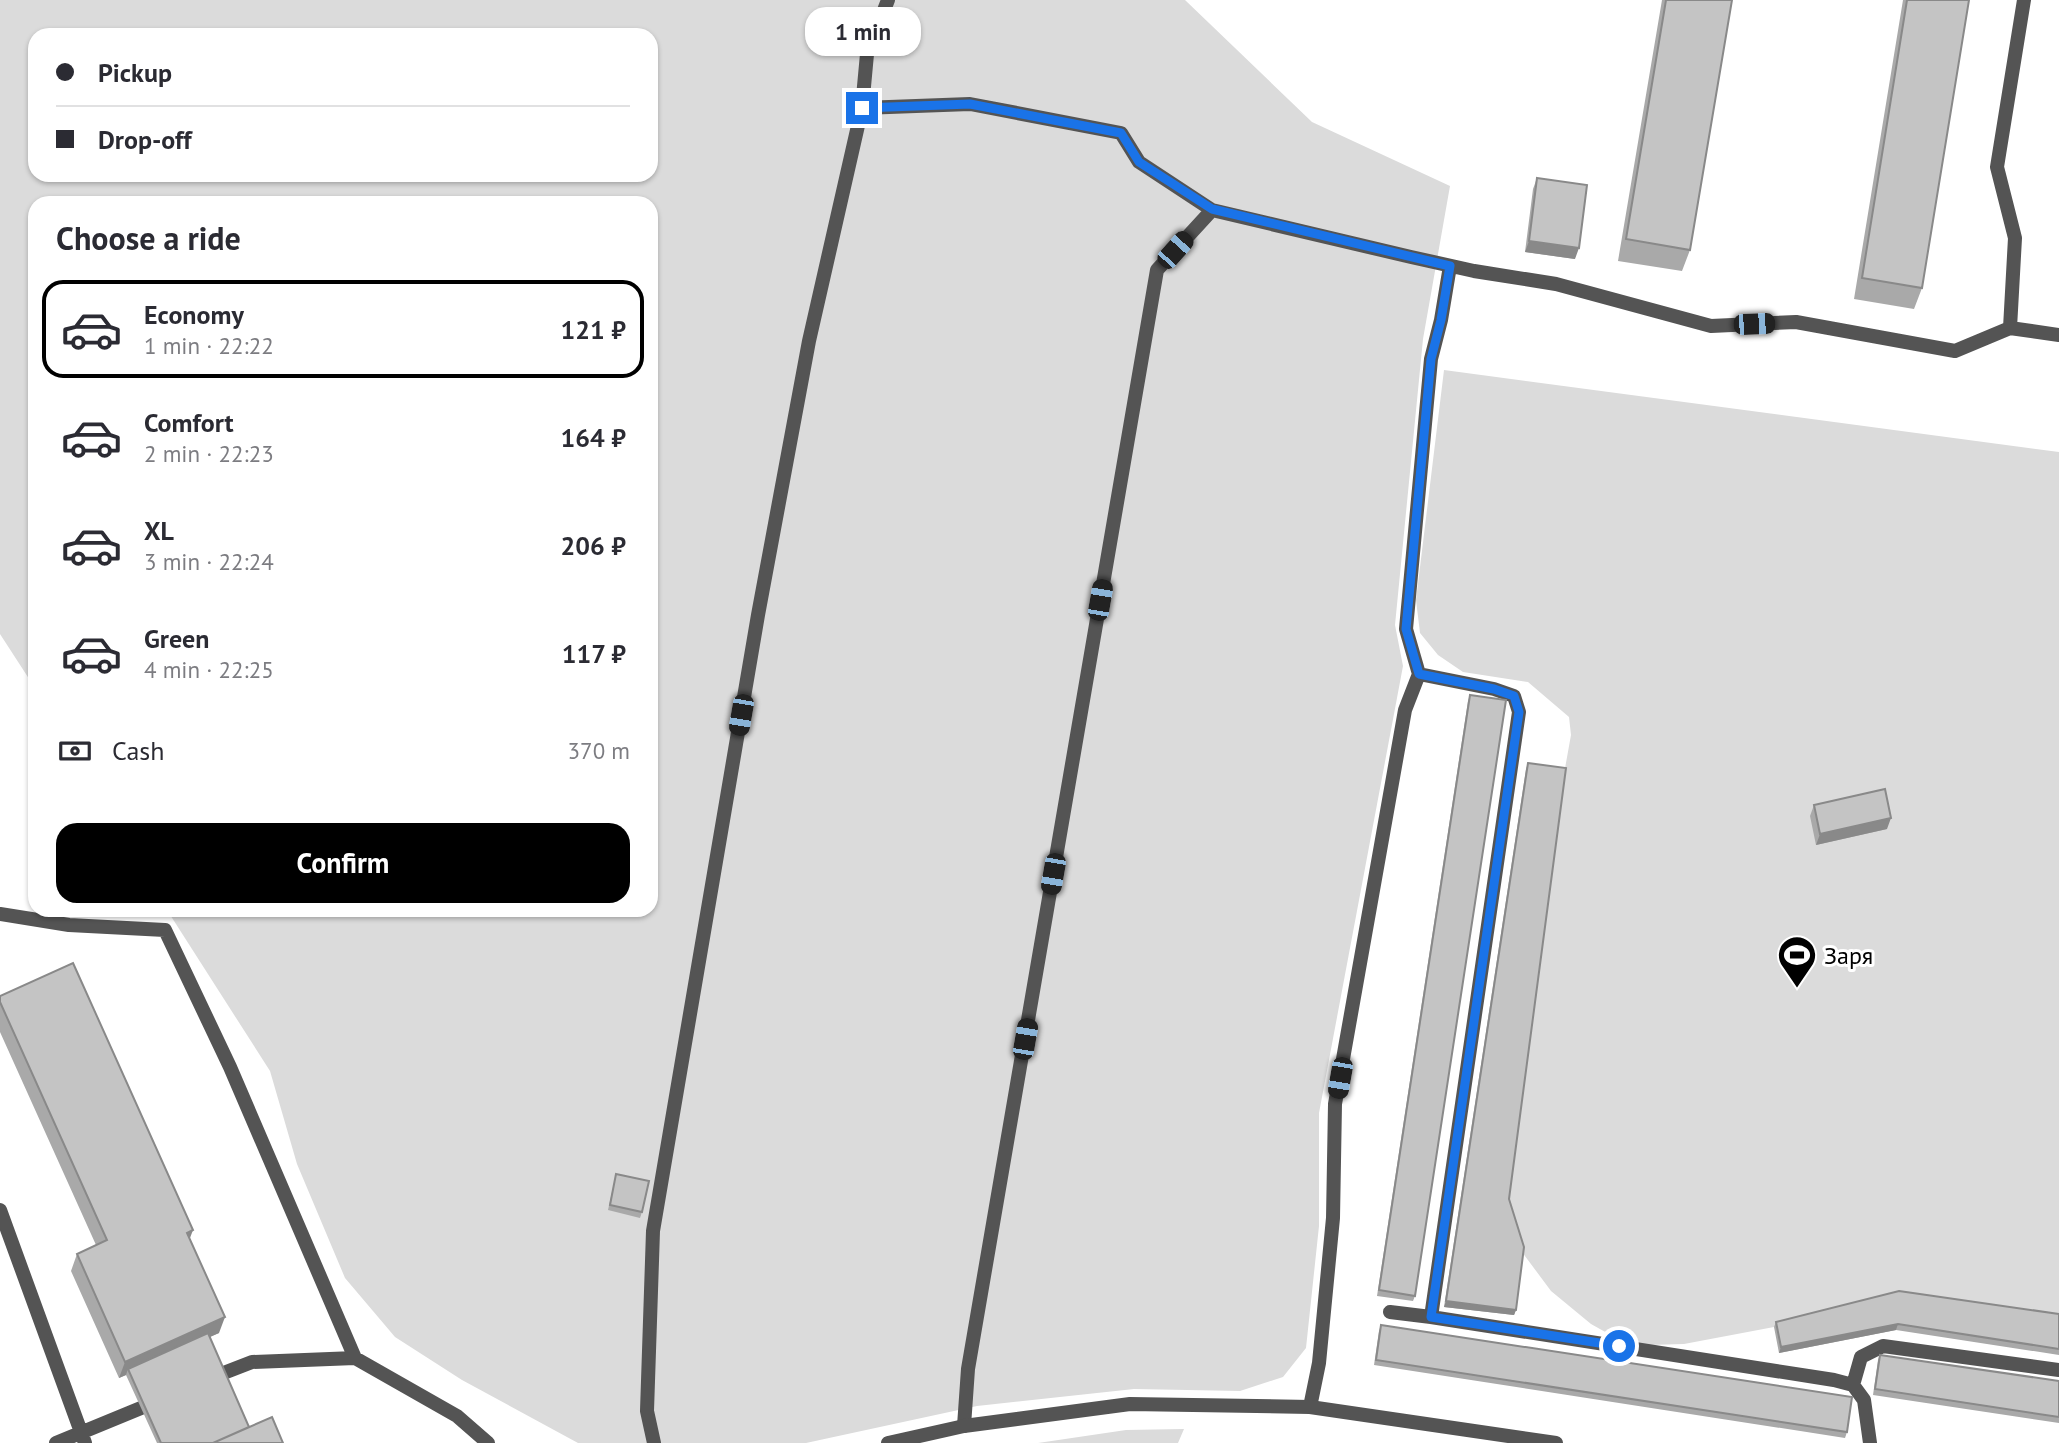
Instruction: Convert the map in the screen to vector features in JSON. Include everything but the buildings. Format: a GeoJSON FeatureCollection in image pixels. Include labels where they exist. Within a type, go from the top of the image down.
{"type":"FeatureCollection","features":[{"type":"Feature","properties":{"kind":"street"},"geometry":{"type":"LineString","coordinates":[[654,1443],[646,1411],[653,1231],[761,602],[809,341],[862,108],[867,54],[888,0]]}},
{"type":"Feature","properties":{"kind":"street"},"geometry":{"type":"LineString","coordinates":[[2010,328],[2015,238],[1997,167],[2024,0]]}},
{"type":"Feature","properties":{"kind":"street"},"geometry":{"type":"LineString","coordinates":[[862,108],[970,104],[1121,133],[1139,162],[1212,209],[1450,266],[1556,284],[1711,326],[1796,322],[1955,351],[2010,328],[2059,335]]}},
{"type":"Feature","properties":{"kind":"street"},"geometry":{"type":"LineString","coordinates":[[964,1426],[970,1355],[1157,270],[1212,209]]}},
{"type":"Feature","properties":{"kind":"street"},"geometry":{"type":"LineString","coordinates":[[1310,1407],[1319,1363],[1333,1218],[1335,1104],[1405,710],[1419,674],[1406,629],[1431,359],[1450,266]]}},
{"type":"Feature","properties":{"kind":"street"},"geometry":{"type":"LineString","coordinates":[[1419,674],[1494,689],[1514,696],[1519,712],[1431,1317]]}},
{"type":"Feature","properties":{"kind":"street"},"geometry":{"type":"LineString","coordinates":[[0,914],[69,925],[165,930],[230,1067],[355,1358]]}},
{"type":"Feature","properties":{"kind":"street"},"geometry":{"type":"LineString","coordinates":[[0,1210],[83,1438]]}},
{"type":"Feature","properties":{"kind":"street"},"geometry":{"type":"LineString","coordinates":[[1390,1312],[1853,1385],[1864,1400],[1870,1443]]}},
{"type":"Feature","properties":{"kind":"street"},"geometry":{"type":"LineString","coordinates":[[1853,1385],[1861,1357],[1884,1346],[2059,1370]]}},
{"type":"Feature","properties":{"kind":"street"},"geometry":{"type":"LineString","coordinates":[[221,1374],[252,1362],[355,1358],[457,1416],[488,1443]]}},
{"type":"Feature","properties":{"kind":"street"},"geometry":{"type":"LineString","coordinates":[[888,1443],[964,1426],[1130,1404],[1310,1407],[1556,1443]]}},
{"type":"Feature","properties":{"kind":"street"},"geometry":{"type":"LineString","coordinates":[[56,1443],[83,1438],[141,1408]]}},
{"type":"Feature","properties":{"kind":"shaded area"},"geometry":{"type":"Polygon","coordinates":[[[0,0],[1185,0],[1312,122],[1450,186],[1423,339],[1395,625],[1403,666],[1319,1113],[1319,1226],[1306,1348],[1283,1377],[1240,1391],[1134,1389],[977,1406],[806,1443],[578,1443],[462,1380],[395,1337],[345,1278],[297,1164],[270,1071],[171,917],[658,917],[658,196],[28,196],[28,677],[0,634],[0,0]]]}},
{"type":"Feature","properties":{"kind":"shaded area","name":"Заря"},"geometry":{"type":"Polygon","coordinates":[[[1444,370],[2059,452],[2059,1320],[1897,1297],[1774,1327],[1684,1344],[1648,1345],[1616,1338],[1591,1324],[1551,1291],[1522,1252],[1507,1204],[1571,735],[1569,717],[1528,682],[1463,672],[1438,655],[1420,633],[1416,600],[1444,370]]]}},
{"type":"Feature","properties":{"kind":"shaded area"},"geometry":{"type":"Polygon","coordinates":[[[1184,1429],[1178,1443],[1038,1443],[1126,1430],[1184,1429]]]}},
{"type":"Feature","properties":{"kind":"place","name":"Заря"},"geometry":{"type":"Point","coordinates":[1797,989]}},
{"type":"Feature","properties":{"kind":"route"},"geometry":{"type":"LineString","coordinates":[[862,108],[970,104],[1121,133],[1139,162],[1212,209],[1450,266],[1431,359],[1406,629],[1419,674],[1494,689],[1514,696],[1519,712],[1431,1317],[1619,1346]]}}]}
